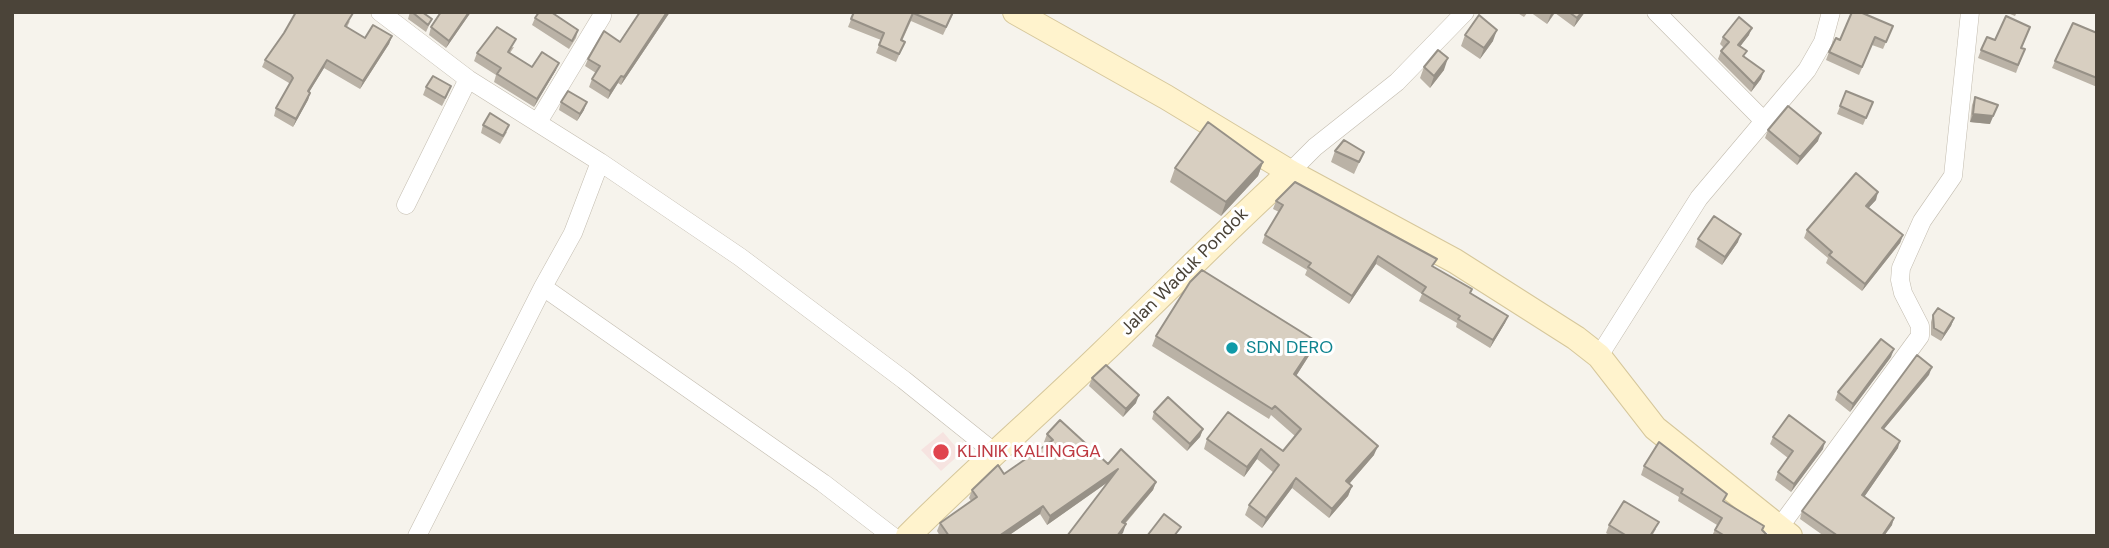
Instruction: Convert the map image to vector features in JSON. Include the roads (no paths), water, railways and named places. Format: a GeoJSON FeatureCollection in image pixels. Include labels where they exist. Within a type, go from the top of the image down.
{"type":"FeatureCollection","features":[{"type":"Feature","properties":{"kind":"street"},"geometry":{"type":"LineString","coordinates":[[380,12],[468,79],[678,214],[793,297],[995,453]]}},
{"type":"Feature","properties":{"kind":"street"},"geometry":{"type":"LineString","coordinates":[[1015,12],[1166,97],[1290,172],[1455,261],[1576,338],[1599,356],[1655,428],[1781,533],[1920,335],[1920,326],[1903,293],[1901,268],[1923,221],[1953,176],[1970,12]]}},
{"type":"Feature","properties":{"kind":"street","name":"Jalan Waduk Pondok"},"geometry":{"type":"LineString","coordinates":[[908,536],[1201,259],[1241,216],[1315,147],[1396,82],[1465,12]]}},
{"type":"Feature","properties":{"kind":"street"},"geometry":{"type":"LineString","coordinates":[[1656,12],[1763,120]]}},
{"type":"Feature","properties":{"kind":"street"},"geometry":{"type":"LineString","coordinates":[[1599,356],[1699,198],[1807,70],[1823,42],[1832,12]]}},
{"type":"Feature","properties":{"kind":"street"},"geometry":{"type":"LineString","coordinates":[[538,122],[603,16]]}},
{"type":"Feature","properties":{"kind":"street"},"geometry":{"type":"LineString","coordinates":[[406,205],[468,79]]}},
{"type":"Feature","properties":{"kind":"street"},"geometry":{"type":"LineString","coordinates":[[417,536],[542,287],[573,233],[600,162]]}},
{"type":"Feature","properties":{"kind":"street"},"geometry":{"type":"LineString","coordinates":[[542,287],[823,483],[892,536]]}},
{"type":"Feature","properties":{"kind":"place","name":"SDN DERO"},"geometry":{"type":"Point","coordinates":[1232,348]}},
{"type":"Feature","properties":{"kind":"place","name":"KLINIK KALINGGA"},"geometry":{"type":"Point","coordinates":[941,452]}}]}
